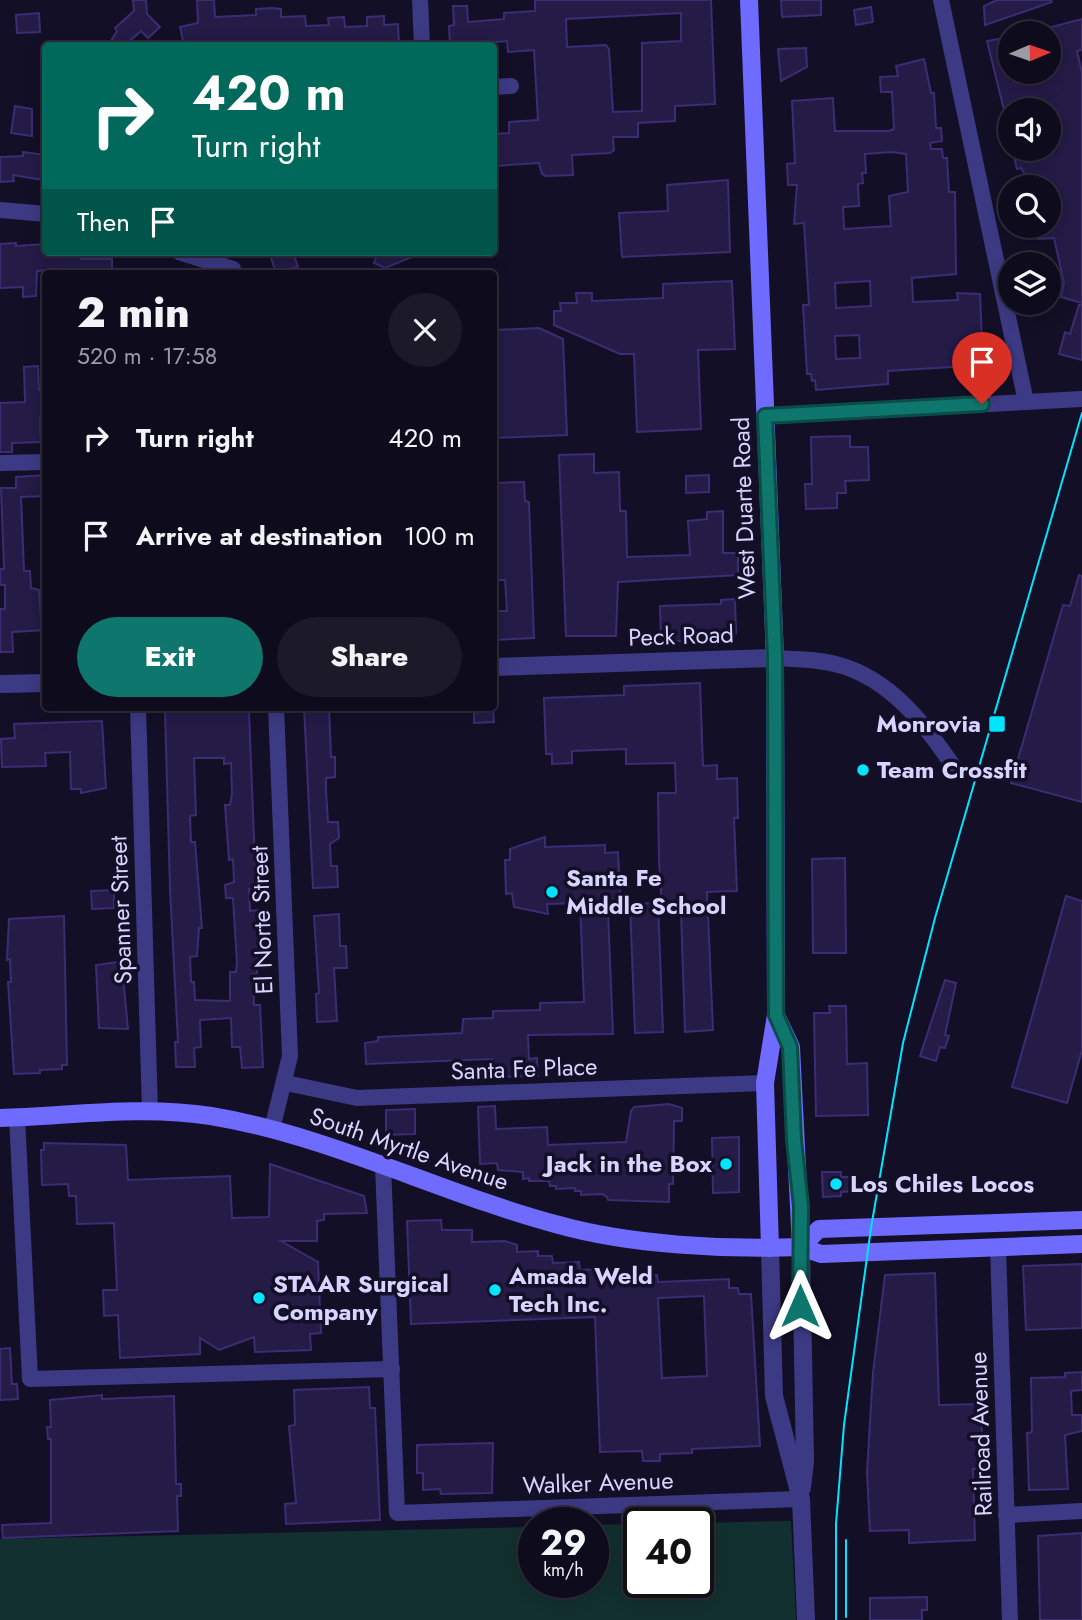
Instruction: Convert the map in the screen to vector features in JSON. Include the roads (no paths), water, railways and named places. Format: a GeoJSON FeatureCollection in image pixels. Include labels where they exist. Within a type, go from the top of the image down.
{"type":"FeatureCollection","features":[{"type":"Feature","properties":{"kind":"main road","name":"West Duarte Road"},"geometry":{"type":"LineString","coordinates":[[749,0],[775,657],[776,1015],[765,1083],[770,1248]]}},
{"type":"Feature","properties":{"kind":"main road","name":"West Duarte Road"},"geometry":{"type":"LineString","coordinates":[[776,1015],[790,1047],[801,1247]]}},
{"type":"Feature","properties":{"kind":"main road","name":"South Myrtle Avenue"},"geometry":{"type":"LineString","coordinates":[[9,1117],[150,1111],[210,1116],[272,1129],[560,1226],[670,1244],[801,1247],[821,1254],[1082,1244]]}},
{"type":"Feature","properties":{"kind":"main road"},"geometry":{"type":"LineString","coordinates":[[801,1247],[820,1229],[1082,1220]]}},
{"type":"Feature","properties":{"kind":"street"},"geometry":{"type":"LineString","coordinates":[[420,0],[422,42]]}},
{"type":"Feature","properties":{"kind":"street"},"geometry":{"type":"LineString","coordinates":[[941,0],[1026,402]]}},
{"type":"Feature","properties":{"kind":"street"},"geometry":{"type":"LineString","coordinates":[[497,87],[511,86]]}},
{"type":"Feature","properties":{"kind":"street"},"geometry":{"type":"LineString","coordinates":[[0,210],[42,214]]}},
{"type":"Feature","properties":{"kind":"street"},"geometry":{"type":"LineString","coordinates":[[192,256],[233,269]]}},
{"type":"Feature","properties":{"kind":"street"},"geometry":{"type":"LineString","coordinates":[[765,416],[1082,399]]}},
{"type":"Feature","properties":{"kind":"street"},"geometry":{"type":"LineString","coordinates":[[0,463],[42,462]]}},
{"type":"Feature","properties":{"kind":"street","name":"Peck Road"},"geometry":{"type":"LineString","coordinates":[[497,667],[775,657],[840,665],[874,682],[913,711],[953,766]]}},
{"type":"Feature","properties":{"kind":"street"},"geometry":{"type":"LineString","coordinates":[[0,684],[42,683]]}},
{"type":"Feature","properties":{"kind":"street","name":"Spanner Street"},"geometry":{"type":"LineString","coordinates":[[138,711],[150,1111]]}},
{"type":"Feature","properties":{"kind":"street","name":"El Norte Street"},"geometry":{"type":"LineString","coordinates":[[272,1129],[286,1083],[290,1056],[276,711]]}},
{"type":"Feature","properties":{"kind":"street","name":"Santa Fe Place"},"geometry":{"type":"LineString","coordinates":[[286,1083],[357,1098],[765,1083]]}},
{"type":"Feature","properties":{"kind":"street"},"geometry":{"type":"LineString","coordinates":[[9,1117],[30,1379],[392,1369],[383,1166]]}},
{"type":"Feature","properties":{"kind":"street","name":"West Duarte Road"},"geometry":{"type":"LineString","coordinates":[[801,1247],[805,1461],[801,1499]]}},
{"type":"Feature","properties":{"kind":"street","name":"Railroad Avenue"},"geometry":{"type":"LineString","coordinates":[[999,1247],[1010,1620]]}},
{"type":"Feature","properties":{"kind":"street"},"geometry":{"type":"LineString","coordinates":[[770,1248],[774,1396],[801,1499],[806,1620]]}},
{"type":"Feature","properties":{"kind":"street","name":"Walker Avenue"},"geometry":{"type":"LineString","coordinates":[[392,1369],[397,1513],[801,1499]]}},
{"type":"Feature","properties":{"kind":"street"},"geometry":{"type":"LineString","coordinates":[[1006,1515],[1082,1511]]}},
{"type":"Feature","properties":{"kind":"tram line"},"geometry":{"type":"LineString","coordinates":[[836,1620],[836,1524],[844,1425],[871,1228],[903,1043],[935,918],[1082,413]]}},
{"type":"Feature","properties":{"kind":"tram line"},"geometry":{"type":"LineString","coordinates":[[846,1540],[846,1617]]}},
{"type":"Feature","properties":{"kind":"place","name":"Monrovia"},"geometry":{"type":"Point","coordinates":[997,724]}},
{"type":"Feature","properties":{"kind":"place","name":"Team Crossfit"},"geometry":{"type":"Point","coordinates":[863,770]}},
{"type":"Feature","properties":{"kind":"place","name":"Santa Fe Middle School"},"geometry":{"type":"Point","coordinates":[552,892]}},
{"type":"Feature","properties":{"kind":"place","name":"Jack in the Box"},"geometry":{"type":"Point","coordinates":[726,1164]}},
{"type":"Feature","properties":{"kind":"place","name":"Los Chiles Locos"},"geometry":{"type":"Point","coordinates":[836,1184]}},
{"type":"Feature","properties":{"kind":"place","name":"Amada Weld Tech Inc."},"geometry":{"type":"Point","coordinates":[495,1290]}},
{"type":"Feature","properties":{"kind":"place","name":"STAAR Surgical Company"},"geometry":{"type":"Point","coordinates":[259,1298]}}]}
